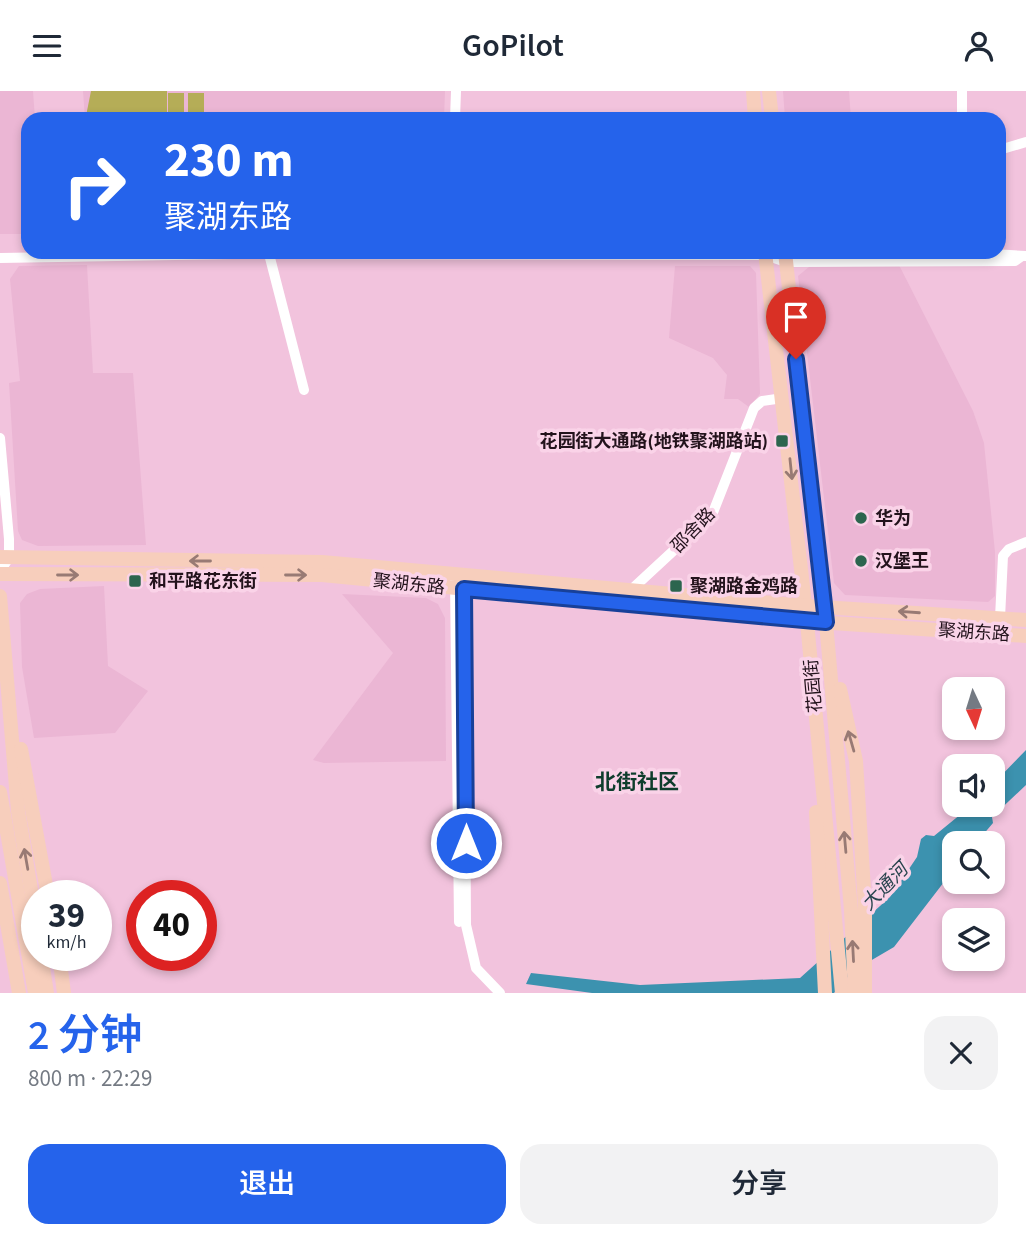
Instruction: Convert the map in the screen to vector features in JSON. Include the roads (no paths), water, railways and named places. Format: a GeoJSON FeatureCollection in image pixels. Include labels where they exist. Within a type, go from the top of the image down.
{"type":"FeatureCollection","features":[{"type":"Feature","properties":{"kind":"main road"},"geometry":{"type":"LineString","coordinates":[[753,91],[754,112]]}},
{"type":"Feature","properties":{"kind":"main road"},"geometry":{"type":"LineString","coordinates":[[769,91],[771,112]]}},
{"type":"Feature","properties":{"kind":"main road","name":"花园街"},"geometry":{"type":"LineString","coordinates":[[775,259],[783,398],[806,606],[842,993]]}},
{"type":"Feature","properties":{"kind":"main road","name":"花园街"},"geometry":{"type":"LineString","coordinates":[[776,259],[825,615],[858,908]]}},
{"type":"Feature","properties":{"kind":"main road","name":"聚湖东路"},"geometry":{"type":"LineString","coordinates":[[4,558],[322,562],[460,582],[807,622],[825,615],[1026,620]]}},
{"type":"Feature","properties":{"kind":"main road","name":"聚湖东路"},"geometry":{"type":"LineString","coordinates":[[0,573],[322,575],[631,590],[806,606],[825,615],[1026,636]]}},
{"type":"Feature","properties":{"kind":"main road"},"geometry":{"type":"LineString","coordinates":[[0,596],[18,811],[29,880]]}},
{"type":"Feature","properties":{"kind":"main road"},"geometry":{"type":"LineString","coordinates":[[807,622],[810,752],[825,993]]}},
{"type":"Feature","properties":{"kind":"main road"},"geometry":{"type":"LineString","coordinates":[[9,685],[45,880]]}},
{"type":"Feature","properties":{"kind":"main road"},"geometry":{"type":"LineString","coordinates":[[0,792],[37,983],[47,993]]}},
{"type":"Feature","properties":{"kind":"main road"},"geometry":{"type":"LineString","coordinates":[[0,883],[3,922],[19,993]]}},
{"type":"Feature","properties":{"kind":"main road"},"geometry":{"type":"LineString","coordinates":[[858,908],[867,967],[865,993]]}},
{"type":"Feature","properties":{"kind":"main road"},"geometry":{"type":"LineString","coordinates":[[855,993],[858,908]]}},
{"type":"Feature","properties":{"kind":"main road"},"geometry":{"type":"LineString","coordinates":[[61,971],[64,993]]}},
{"type":"Feature","properties":{"kind":"street"},"geometry":{"type":"LineString","coordinates":[[456,91],[456,112]]}},
{"type":"Feature","properties":{"kind":"street"},"geometry":{"type":"LineString","coordinates":[[962,91],[962,112]]}},
{"type":"Feature","properties":{"kind":"street"},"geometry":{"type":"LineString","coordinates":[[1006,148],[1026,142]]}},
{"type":"Feature","properties":{"kind":"street"},"geometry":{"type":"LineString","coordinates":[[0,258],[21,258]]}},
{"type":"Feature","properties":{"kind":"street"},"geometry":{"type":"LineString","coordinates":[[996,259],[1015,261],[1025,258]]}},
{"type":"Feature","properties":{"kind":"street"},"geometry":{"type":"LineString","coordinates":[[270,259],[304,390]]}},
{"type":"Feature","properties":{"kind":"street","name":"邵舍路"},"geometry":{"type":"LineString","coordinates":[[631,590],[712,515],[754,408],[762,401],[783,398]]}},
{"type":"Feature","properties":{"kind":"street"},"geometry":{"type":"LineString","coordinates":[[0,438],[4,558],[0,573]]}},
{"type":"Feature","properties":{"kind":"street"},"geometry":{"type":"LineString","coordinates":[[1000,618],[1003,555],[1009,549],[1026,542]]}},
{"type":"Feature","properties":{"kind":"street"},"geometry":{"type":"LineString","coordinates":[[460,582],[459,924],[464,957],[471,972],[495,992]]}},
{"type":"Feature","properties":{"kind":"water"},"geometry":{"type":"Polygon","coordinates":[[[1026,750],[1026,785],[1005,805],[1005,772],[1026,750]]]}},
{"type":"Feature","properties":{"kind":"water"},"geometry":{"type":"Polygon","coordinates":[[[957,817],[992,817],[993,823],[986,831],[942,831],[942,885],[894,947],[853,971],[834,993],[592,993],[526,984],[531,973],[640,985],[800,978],[890,897],[917,857],[921,839],[926,835],[934,836],[957,817]]]}},
{"type":"Feature","properties":{"kind":"place","name":"花园街大通路(地铁聚湖路站)"},"geometry":{"type":"Point","coordinates":[782,441]}},
{"type":"Feature","properties":{"kind":"place","name":"华为"},"geometry":{"type":"Point","coordinates":[861,518]}},
{"type":"Feature","properties":{"kind":"place","name":"汉堡王"},"geometry":{"type":"Point","coordinates":[861,561]}},
{"type":"Feature","properties":{"kind":"place","name":"和平路花东街"},"geometry":{"type":"Point","coordinates":[135,581]}},
{"type":"Feature","properties":{"kind":"place","name":"聚湖路金鸡路"},"geometry":{"type":"Point","coordinates":[676,586]}},
{"type":"Feature","properties":{"kind":"district","name":"北街社区"},"geometry":{"type":"Point","coordinates":[637,782]}},
{"type":"Feature","properties":{"kind":"water label","name":"大通河"},"geometry":{"type":"Point","coordinates":[884,886]}}]}
